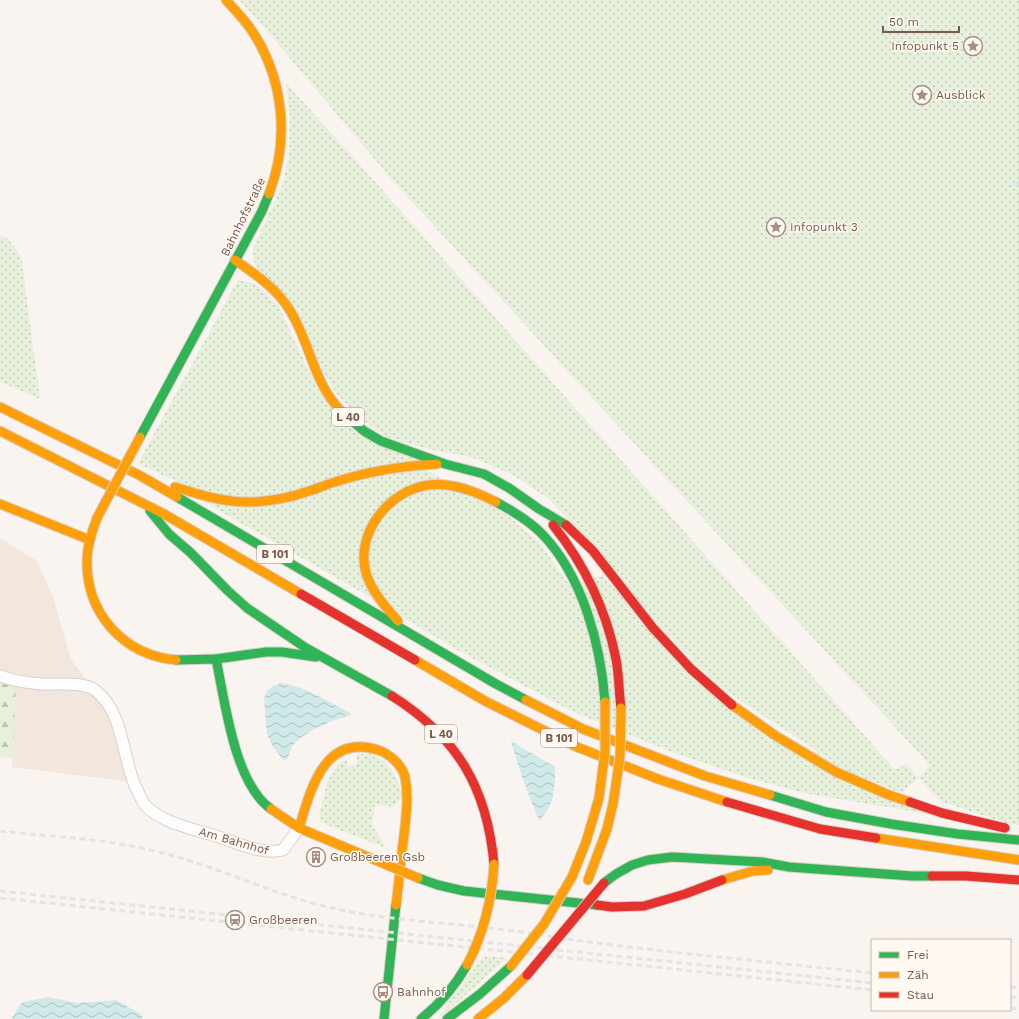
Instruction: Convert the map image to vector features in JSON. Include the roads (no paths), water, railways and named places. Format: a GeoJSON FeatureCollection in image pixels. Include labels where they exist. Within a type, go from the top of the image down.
{"type":"FeatureCollection","features":[{"type":"Feature","properties":{"kind":"main road","name":"Bahnhofstraße"},"geometry":{"type":"LineString","coordinates":[[90,540],[97,518],[236,260],[270,193],[280,155],[283,122],[282,108],[272,68],[251,29],[226,0]]}},
{"type":"Feature","properties":{"kind":"main road","name":"L 40"},"geometry":{"type":"LineString","coordinates":[[236,260],[269,285],[289,309],[327,392],[337,407],[350,420],[364,431],[381,441],[445,464],[484,474],[509,488],[539,509],[562,535],[582,564],[597,594],[608,625],[616,661],[621,708],[620,757],[613,804],[607,829],[585,887],[570,921],[527,975],[504,998],[478,1019]]}},
{"type":"Feature","properties":{"kind":"main road","name":"B 101"},"geometry":{"type":"LineString","coordinates":[[0,407],[139,475],[496,684],[583,729],[705,776],[826,812],[958,834],[1019,840]]}},
{"type":"Feature","properties":{"kind":"main road","name":"B 101"},"geometry":{"type":"LineString","coordinates":[[0,431],[164,514],[485,701],[584,750],[698,793],[820,829],[1019,860]]}},
{"type":"Feature","properties":{"kind":"main road"},"geometry":{"type":"LineString","coordinates":[[139,475],[199,495],[227,500],[260,501],[296,495],[342,479],[392,468],[445,464]]}},
{"type":"Feature","properties":{"kind":"main road"},"geometry":{"type":"LineString","coordinates":[[410,634],[382,602],[373,589],[365,569],[364,544],[375,518],[390,501],[407,492],[428,485],[451,487],[475,492],[503,505],[531,523],[552,546],[570,573],[582,599],[592,626],[602,664],[605,702],[605,751],[599,798],[586,842],[572,877],[557,905],[540,930],[510,966],[492,986],[466,1007],[447,1019]]}},
{"type":"Feature","properties":{"kind":"main road"},"geometry":{"type":"LineString","coordinates":[[143,503],[170,534],[194,556],[232,596],[263,619],[320,656]]}},
{"type":"Feature","properties":{"kind":"main road"},"geometry":{"type":"LineString","coordinates":[[0,504],[90,540]]}},
{"type":"Feature","properties":{"kind":"main road"},"geometry":{"type":"LineString","coordinates":[[539,509],[569,526],[594,551],[653,628],[691,669],[737,710],[776,736],[836,772],[888,795],[942,813],[1019,832]]}},
{"type":"Feature","properties":{"kind":"main road","name":"L 40"},"geometry":{"type":"LineString","coordinates":[[90,540],[87,570],[92,595],[102,617],[119,637],[130,646],[141,652],[163,659],[184,662],[271,651],[308,657],[320,656],[364,680],[413,710],[441,734],[453,748],[473,779],[486,812],[492,839],[494,864],[492,896],[480,940],[467,966],[444,997],[421,1019]]}},
{"type":"Feature","properties":{"kind":"main road"},"geometry":{"type":"LineString","coordinates":[[216,659],[235,750],[245,775],[255,792],[267,806],[299,828],[418,878],[438,885],[464,891],[612,907],[634,907],[653,904],[753,871],[789,867]]}},
{"type":"Feature","properties":{"kind":"main road","name":"Am Bahnhof"},"geometry":{"type":"LineString","coordinates":[[299,828],[318,774],[333,756],[349,748],[368,747],[378,750],[393,759],[403,772],[406,789],[406,814],[384,1019]]}},
{"type":"Feature","properties":{"kind":"main road"},"geometry":{"type":"LineString","coordinates":[[570,921],[604,883],[616,874],[632,865],[665,857],[762,862],[789,867],[912,876],[966,876],[1019,880]]}},
{"type":"Feature","properties":{"kind":"street","name":"Am Bahnhof"},"geometry":{"type":"LineString","coordinates":[[0,676],[16,681],[42,684],[83,685],[93,689],[101,696],[112,712],[120,732],[132,782],[145,805],[159,816],[181,826],[259,851],[274,852],[283,850],[299,828]]}},
{"type":"Feature","properties":{"kind":"water"},"geometry":{"type":"Polygon","coordinates":[[[281,683],[309,691],[352,714],[319,727],[303,736],[292,747],[288,759],[283,760],[273,747],[267,734],[264,699],[270,688],[281,683]]]}},
{"type":"Feature","properties":{"kind":"water"},"geometry":{"type":"Polygon","coordinates":[[[511,741],[555,767],[553,796],[548,809],[539,820],[524,781],[511,741]]]}},
{"type":"Feature","properties":{"kind":"water"},"geometry":{"type":"Polygon","coordinates":[[[48,997],[78,1003],[116,1000],[141,1014],[143,1019],[11,1019],[22,1002],[48,997]]]}},
{"type":"Feature","properties":{"kind":"waterway"},"geometry":{"type":"LineString","coordinates":[[1014,184],[1019,183]]}},
{"type":"Feature","properties":{"kind":"railway"},"geometry":{"type":"LineString","coordinates":[[0,831],[102,841],[143,848],[209,867],[276,892],[322,906],[346,911],[405,920],[516,931],[578,941],[871,973]]}},
{"type":"Feature","properties":{"kind":"railway"},"geometry":{"type":"LineString","coordinates":[[0,891],[871,983]]}},
{"type":"Feature","properties":{"kind":"railway"},"geometry":{"type":"LineString","coordinates":[[0,898],[871,990]]}},
{"type":"Feature","properties":{"kind":"railway"},"geometry":{"type":"LineString","coordinates":[[1011,987],[1019,988]]}},
{"type":"Feature","properties":{"kind":"railway"},"geometry":{"type":"LineString","coordinates":[[1011,997],[1019,998]]}},
{"type":"Feature","properties":{"kind":"railway"},"geometry":{"type":"LineString","coordinates":[[1011,1008],[1019,1009]]}},
{"type":"Feature","properties":{"kind":"place","name":"Infopunkt 5"},"geometry":{"type":"Point","coordinates":[973,46]}},
{"type":"Feature","properties":{"kind":"place","name":"Ausblick"},"geometry":{"type":"Point","coordinates":[922,95]}},
{"type":"Feature","properties":{"kind":"place","name":"Infopunkt 3"},"geometry":{"type":"Point","coordinates":[776,227]}},
{"type":"Feature","properties":{"kind":"place","name":"Großbeeren Gsb"},"geometry":{"type":"Point","coordinates":[316,857]}},
{"type":"Feature","properties":{"kind":"place","name":"Großbeeren"},"geometry":{"type":"Point","coordinates":[235,920]}},
{"type":"Feature","properties":{"kind":"place","name":"Bahnhof"},"geometry":{"type":"Point","coordinates":[383,992]}}]}
